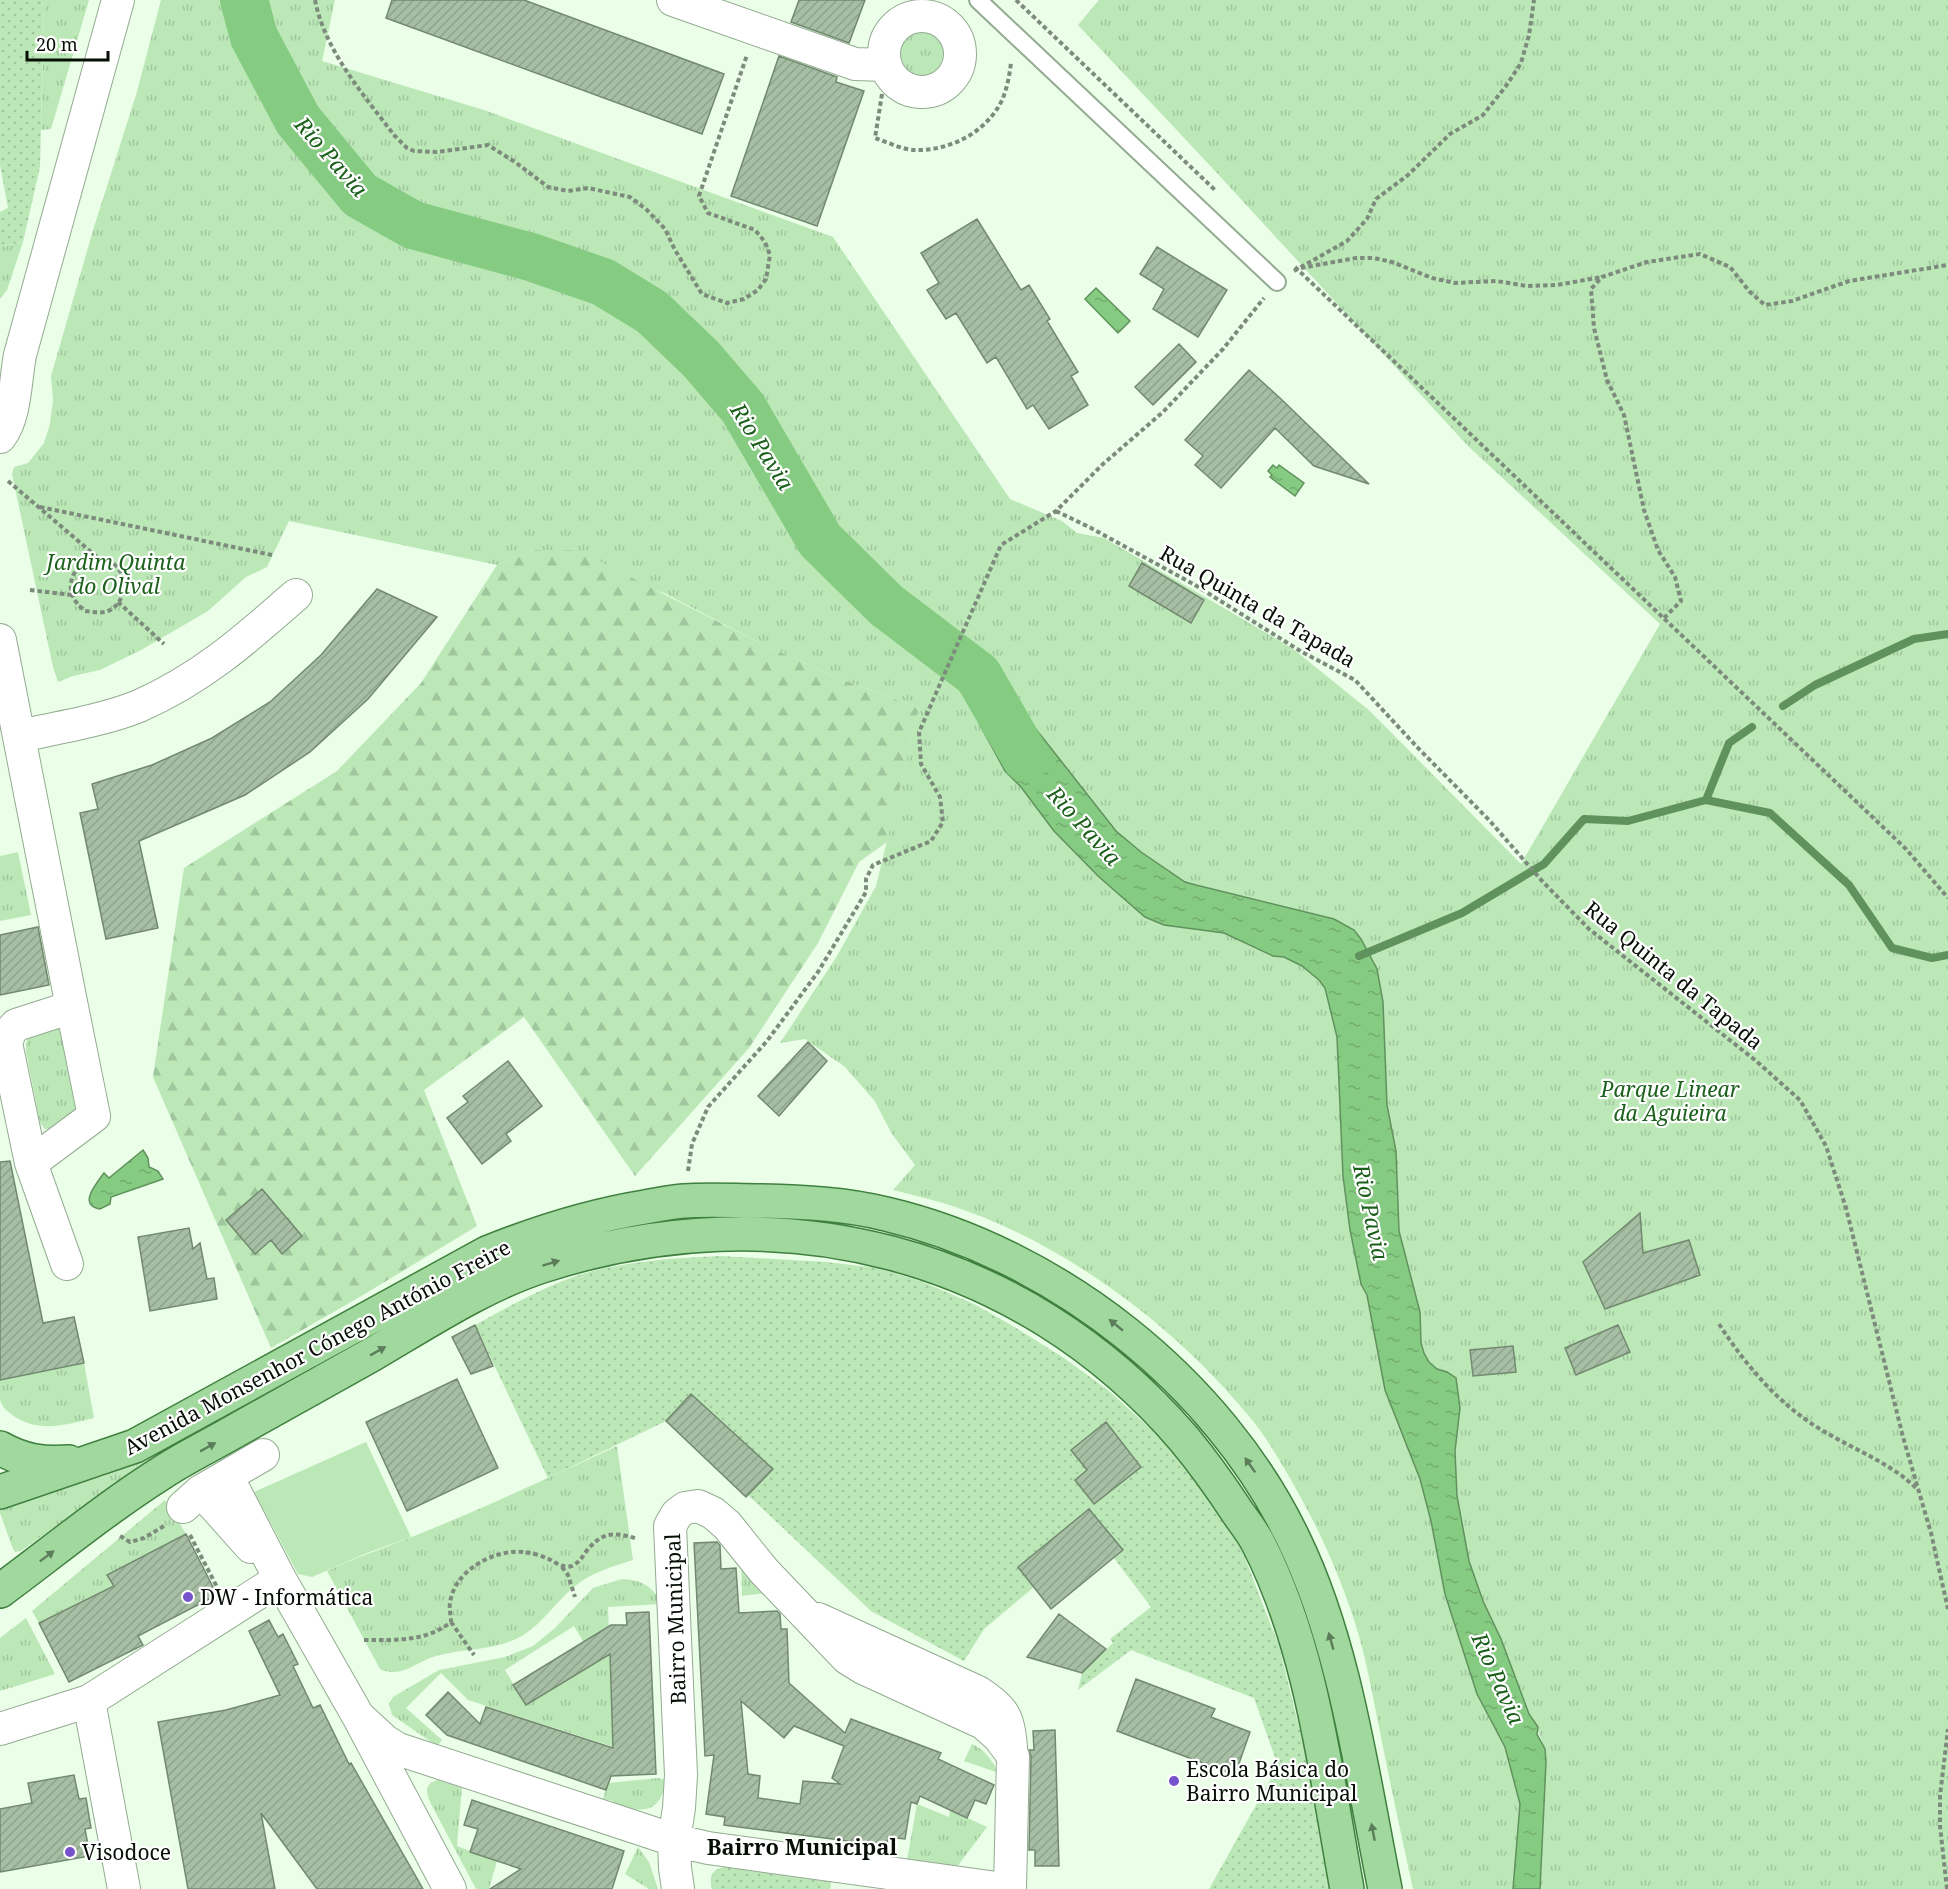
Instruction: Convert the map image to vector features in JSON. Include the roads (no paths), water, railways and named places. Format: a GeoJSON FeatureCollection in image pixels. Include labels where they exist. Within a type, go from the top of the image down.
{"type":"FeatureCollection","features":[{"type":"Feature","properties":{"kind":"main road","name":"Avenida Monsenhor Cónego António Freire"},"geometry":{"type":"LineString","coordinates":[[0,1492],[135,1446],[487,1252],[588,1218],[682,1201],[795,1202],[884,1213],[927,1225],[972,1242],[1036,1274],[1098,1310],[1149,1351],[1195,1397],[1236,1445],[1273,1500],[1315,1587],[1344,1689],[1385,1889]]}},
{"type":"Feature","properties":{"kind":"main road","name":"Avenida Monsenhor Cónego António Freire"},"geometry":{"type":"LineString","coordinates":[[0,1591],[162,1472],[480,1293],[536,1268],[594,1251],[662,1238],[730,1233],[781,1234],[830,1239],[881,1250],[932,1265],[970,1281],[1045,1320],[1131,1383],[1170,1423],[1207,1467],[1257,1539],[1278,1586],[1291,1624],[1316,1717],[1347,1889]]}},
{"type":"Feature","properties":{"kind":"main road"},"geometry":{"type":"LineString","coordinates":[[0,1448],[18,1458],[32,1462],[53,1464],[100,1459]]}},
{"type":"Feature","properties":{"kind":"street"},"geometry":{"type":"LineString","coordinates":[[0,437],[8,427],[12,414],[6,388],[20,355],[118,0]]}},
{"type":"Feature","properties":{"kind":"street"},"geometry":{"type":"LineString","coordinates":[[673,0],[855,64],[884,79]]}},
{"type":"Feature","properties":{"kind":"street"},"geometry":{"type":"LineString","coordinates":[[0,348],[19,329],[34,302]]}},
{"type":"Feature","properties":{"kind":"street"},"geometry":{"type":"LineString","coordinates":[[19,736],[79,723],[138,706],[192,679],[240,645],[296,595]]}},
{"type":"Feature","properties":{"kind":"street"},"geometry":{"type":"LineString","coordinates":[[0,640],[94,1116],[31,1162]]}},
{"type":"Feature","properties":{"kind":"street"},"geometry":{"type":"LineString","coordinates":[[67,1264],[31,1162],[6,1043],[16,1024],[72,1007]]}},
{"type":"Feature","properties":{"kind":"street"},"geometry":{"type":"LineString","coordinates":[[263,1455],[227,1476],[184,1513],[280,1579]]}},
{"type":"Feature","properties":{"kind":"street"},"geometry":{"type":"LineString","coordinates":[[227,1476],[280,1579],[358,1716],[450,1889]]}},
{"type":"Feature","properties":{"kind":"street","name":"Bairro Municipal"},"geometry":{"type":"LineString","coordinates":[[678,1889],[674,1840],[681,1775],[670,1526],[677,1514],[685,1508],[698,1506],[713,1513],[727,1525],[764,1570],[847,1658],[863,1668],[983,1723],[999,1737],[1013,1756],[1010,1889]]}},
{"type":"Feature","properties":{"kind":"street"},"geometry":{"type":"LineString","coordinates":[[0,1729],[89,1701],[280,1579]]}},
{"type":"Feature","properties":{"kind":"street"},"geometry":{"type":"LineString","coordinates":[[89,1701],[124,1889]]}},
{"type":"Feature","properties":{"kind":"street"},"geometry":{"type":"LineString","coordinates":[[358,1716],[385,1741],[414,1755],[674,1840],[708,1848],[1004,1889]]}},
{"type":"Feature","properties":{"kind":"street"},"geometry":{"type":"LineString","coordinates":[[391,1778],[390,1766],[394,1759],[401,1754],[414,1755]]}},
{"type":"Feature","properties":{"kind":"lane"},"geometry":{"type":"LineString","coordinates":[[978,0],[1277,282]]}},
{"type":"Feature","properties":{"kind":"water"},"geometry":{"type":"Polygon","coordinates":[[[1096,288],[1130,321],[1118,333],[1085,299],[1096,288]]]}},
{"type":"Feature","properties":{"kind":"water"},"geometry":{"type":"Polygon","coordinates":[[[1273,465],[1277,468],[1279,465],[1304,483],[1295,496],[1270,477],[1272,475],[1268,471],[1273,465]]]}},
{"type":"Feature","properties":{"kind":"water"},"geometry":{"type":"Polygon","coordinates":[[[1004,682],[1028,719],[1116,831],[1141,852],[1185,882],[1334,919],[1354,930],[1377,969],[1383,1002],[1387,1105],[1396,1151],[1399,1231],[1420,1312],[1421,1343],[1429,1362],[1437,1369],[1456,1378],[1460,1408],[1455,1451],[1457,1496],[1469,1561],[1483,1601],[1501,1639],[1529,1714],[1538,1727],[1537,1734],[1545,1749],[1540,1889],[1513,1889],[1520,1804],[1505,1747],[1477,1694],[1445,1594],[1431,1521],[1420,1479],[1385,1390],[1367,1295],[1361,1284],[1350,1230],[1343,1176],[1337,1037],[1325,988],[1302,966],[1284,957],[1273,956],[1224,933],[1164,925],[1145,917],[1098,876],[1054,831],[1021,787],[1005,771],[978,721],[1004,682]]]}},
{"type":"Feature","properties":{"kind":"water"},"geometry":{"type":"Polygon","coordinates":[[[143,1150],[148,1158],[149,1167],[158,1171],[163,1179],[111,1197],[110,1204],[100,1209],[93,1207],[89,1198],[104,1173],[109,1178],[143,1150]]]}},
{"type":"Feature","properties":{"kind":"waterway","name":"Rio Pavia"},"geometry":{"type":"LineString","coordinates":[[244,0],[254,37],[298,120],[360,195],[413,225],[531,257],[603,282],[652,312],[701,359],[743,408],[820,540],[886,605],[978,675],[1026,758]]}},
{"type":"Feature","properties":{"kind":"waterway"},"geometry":{"type":"LineString","coordinates":[[1783,706],[1815,685],[1914,639],[1948,634]]}},
{"type":"Feature","properties":{"kind":"waterway"},"geometry":{"type":"LineString","coordinates":[[1706,800],[1729,743],[1752,727]]}},
{"type":"Feature","properties":{"kind":"waterway"},"geometry":{"type":"LineString","coordinates":[[1359,956],[1462,913],[1544,864],[1584,819],[1628,821],[1706,800],[1770,813],[1849,885],[1892,948],[1932,958],[1948,955]]}},
{"type":"Feature","properties":{"kind":"place","name":"DW - Informática"},"geometry":{"type":"Point","coordinates":[188,1597]}},
{"type":"Feature","properties":{"kind":"place","name":"Escola Básica do Bairro Municipal"},"geometry":{"type":"Point","coordinates":[1174,1781]}},
{"type":"Feature","properties":{"kind":"place","name":"Visodoce"},"geometry":{"type":"Point","coordinates":[70,1852]}},
{"type":"Feature","properties":{"kind":"district","name":"Bairro Municipal"},"geometry":{"type":"Point","coordinates":[802,1846]}},
{"type":"Feature","properties":{"kind":"park label","name":"Jardim Quinta do Olival"},"geometry":{"type":"Point","coordinates":[116,574]}},
{"type":"Feature","properties":{"kind":"park label","name":"Parque Linear da Aguieira"},"geometry":{"type":"Point","coordinates":[1670,1101]}}]}
